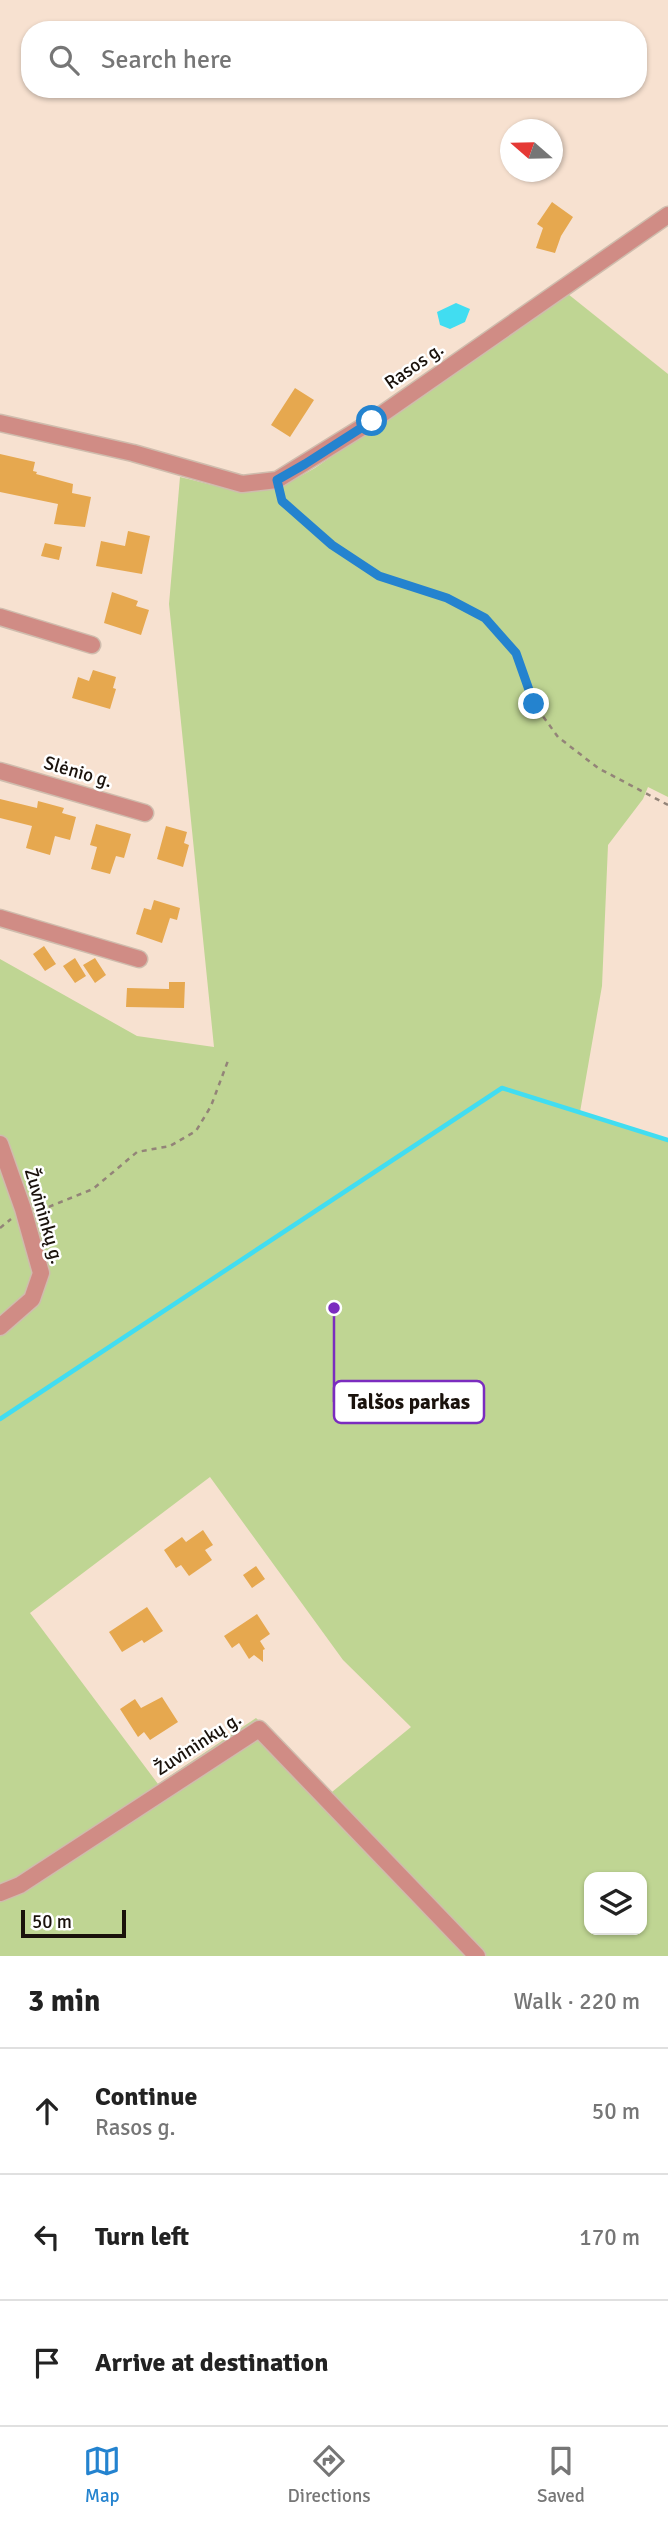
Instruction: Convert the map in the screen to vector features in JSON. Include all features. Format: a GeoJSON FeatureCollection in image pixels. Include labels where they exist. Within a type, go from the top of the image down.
{"type":"FeatureCollection","features":[{"type":"Feature","properties":{"kind":"street","name":"Rasos g."},"geometry":{"type":"LineString","coordinates":[[0,423],[133,453],[242,484],[277,480],[372,421],[668,215]]}},
{"type":"Feature","properties":{"kind":"street"},"geometry":{"type":"LineString","coordinates":[[0,617],[92,645]]}},
{"type":"Feature","properties":{"kind":"street","name":"Slėnio g."},"geometry":{"type":"LineString","coordinates":[[0,771],[145,813]]}},
{"type":"Feature","properties":{"kind":"street"},"geometry":{"type":"LineString","coordinates":[[0,918],[139,959]]}},
{"type":"Feature","properties":{"kind":"street","name":"Žuvininkų g."},"geometry":{"type":"LineString","coordinates":[[0,1144],[23,1209],[41,1273],[32,1299],[0,1327]]}},
{"type":"Feature","properties":{"kind":"street","name":"Žuvininkų g."},"geometry":{"type":"LineString","coordinates":[[0,1894],[20,1885],[259,1729],[477,1956]]}},
{"type":"Feature","properties":{"kind":"path"},"geometry":{"type":"LineString","coordinates":[[277,480],[282,501],[332,545],[379,576],[447,598],[485,618],[516,653],[534,704],[558,737],[598,768],[668,805]]}},
{"type":"Feature","properties":{"kind":"path"},"geometry":{"type":"LineString","coordinates":[[23,1209],[46,1208],[93,1189],[138,1152],[170,1146],[196,1131],[211,1106],[229,1058]]}},
{"type":"Feature","properties":{"kind":"green space"},"geometry":{"type":"Polygon","coordinates":[[[568,294],[668,374],[668,797],[648,787],[643,799],[608,845],[602,986],[580,1112],[668,1140],[668,1956],[0,1956],[0,959],[137,1036],[214,1047],[169,604],[180,477],[230,489],[255,491],[280,486],[315,468],[568,294]],[[210,1477],[30,1613],[158,1784],[256,1718],[332,1792],[411,1727],[343,1660],[210,1477]]]}},
{"type":"Feature","properties":{"kind":"water"},"geometry":{"type":"Polygon","coordinates":[[[456,303],[470,309],[465,322],[450,329],[440,325],[437,312],[456,303]]]}},
{"type":"Feature","properties":{"kind":"building"},"geometry":{"type":"Polygon","coordinates":[[[552,202],[573,217],[561,236],[555,253],[536,248],[543,228],[537,224],[552,202]]]}},
{"type":"Feature","properties":{"kind":"building"},"geometry":{"type":"Polygon","coordinates":[[[295,388],[314,400],[290,437],[271,425],[295,388]]]}},
{"type":"Feature","properties":{"kind":"building"},"geometry":{"type":"Polygon","coordinates":[[[0,454],[35,462],[33,471],[37,472],[36,474],[73,484],[72,493],[91,497],[85,527],[54,524],[58,504],[0,492],[0,454]]]}},
{"type":"Feature","properties":{"kind":"building"},"geometry":{"type":"Polygon","coordinates":[[[128,531],[150,536],[142,574],[96,566],[101,541],[125,546],[128,531]]]}},
{"type":"Feature","properties":{"kind":"building"},"geometry":{"type":"Polygon","coordinates":[[[45,543],[62,547],[59,560],[41,556],[45,543]]]}},
{"type":"Feature","properties":{"kind":"building"},"geometry":{"type":"Polygon","coordinates":[[[112,592],[138,601],[136,606],[149,610],[141,635],[104,623],[112,592]]]}},
{"type":"Feature","properties":{"kind":"building"},"geometry":{"type":"Polygon","coordinates":[[[93,670],[116,677],[113,688],[116,689],[110,709],[72,698],[78,677],[89,681],[93,670]]]}},
{"type":"Feature","properties":{"kind":"building"},"geometry":{"type":"Polygon","coordinates":[[[0,799],[37,808],[38,801],[64,808],[62,813],[76,817],[70,840],[55,836],[50,855],[26,848],[32,826],[0,818],[0,799]]]}},
{"type":"Feature","properties":{"kind":"building"},"geometry":{"type":"Polygon","coordinates":[[[96,824],[131,834],[124,858],[116,856],[110,874],[91,869],[97,847],[90,845],[96,824]]]}},
{"type":"Feature","properties":{"kind":"building"},"geometry":{"type":"Polygon","coordinates":[[[166,826],[187,832],[184,843],[189,845],[183,867],[157,859],[166,826]]]}},
{"type":"Feature","properties":{"kind":"building"},"geometry":{"type":"Polygon","coordinates":[[[154,900],[180,908],[177,920],[170,918],[162,943],[136,934],[144,908],[151,910],[154,900]]]}},
{"type":"Feature","properties":{"kind":"building"},"geometry":{"type":"Polygon","coordinates":[[[44,946],[56,964],[45,971],[33,954],[44,946]]]}},
{"type":"Feature","properties":{"kind":"building"},"geometry":{"type":"Polygon","coordinates":[[[75,958],[86,976],[75,983],[63,966],[75,958]]]}},
{"type":"Feature","properties":{"kind":"building"},"geometry":{"type":"Polygon","coordinates":[[[95,958],[106,975],[95,983],[83,965],[95,958]]]}},
{"type":"Feature","properties":{"kind":"building"},"geometry":{"type":"Polygon","coordinates":[[[169,982],[185,982],[184,1008],[126,1007],[127,988],[169,989],[169,982]]]}},
{"type":"Feature","properties":{"kind":"building"},"geometry":{"type":"Polygon","coordinates":[[[203,1530],[213,1545],[205,1550],[212,1560],[189,1576],[181,1565],[176,1568],[164,1550],[182,1537],[186,1542],[203,1530]]]}},
{"type":"Feature","properties":{"kind":"building"},"geometry":{"type":"Polygon","coordinates":[[[256,1566],[265,1579],[252,1588],[243,1575],[256,1566]]]}},
{"type":"Feature","properties":{"kind":"building"},"geometry":{"type":"Polygon","coordinates":[[[147,1607],[163,1631],[122,1652],[109,1632],[147,1607]]]}},
{"type":"Feature","properties":{"kind":"building"},"geometry":{"type":"Polygon","coordinates":[[[257,1614],[270,1634],[260,1641],[265,1649],[263,1662],[254,1655],[249,1659],[239,1643],[232,1648],[224,1636],[257,1614]]]}},
{"type":"Feature","properties":{"kind":"building"},"geometry":{"type":"Polygon","coordinates":[[[162,1697],[178,1722],[150,1740],[144,1732],[138,1737],[120,1709],[135,1699],[141,1708],[162,1697]]]}},
{"type":"Feature","properties":{"kind":"waterway"},"geometry":{"type":"LineString","coordinates":[[0,1419],[502,1088],[668,1140]]}},
{"type":"Feature","properties":{"kind":"place","name":"Talšos parkas"},"geometry":{"type":"Point","coordinates":[334,1308]}},
{"type":"Feature","properties":{"kind":"route"},"geometry":{"type":"LineString","coordinates":[[372,421],[277,480],[282,501],[332,545],[379,576],[447,598],[485,618],[516,653],[534,704]]}}]}
